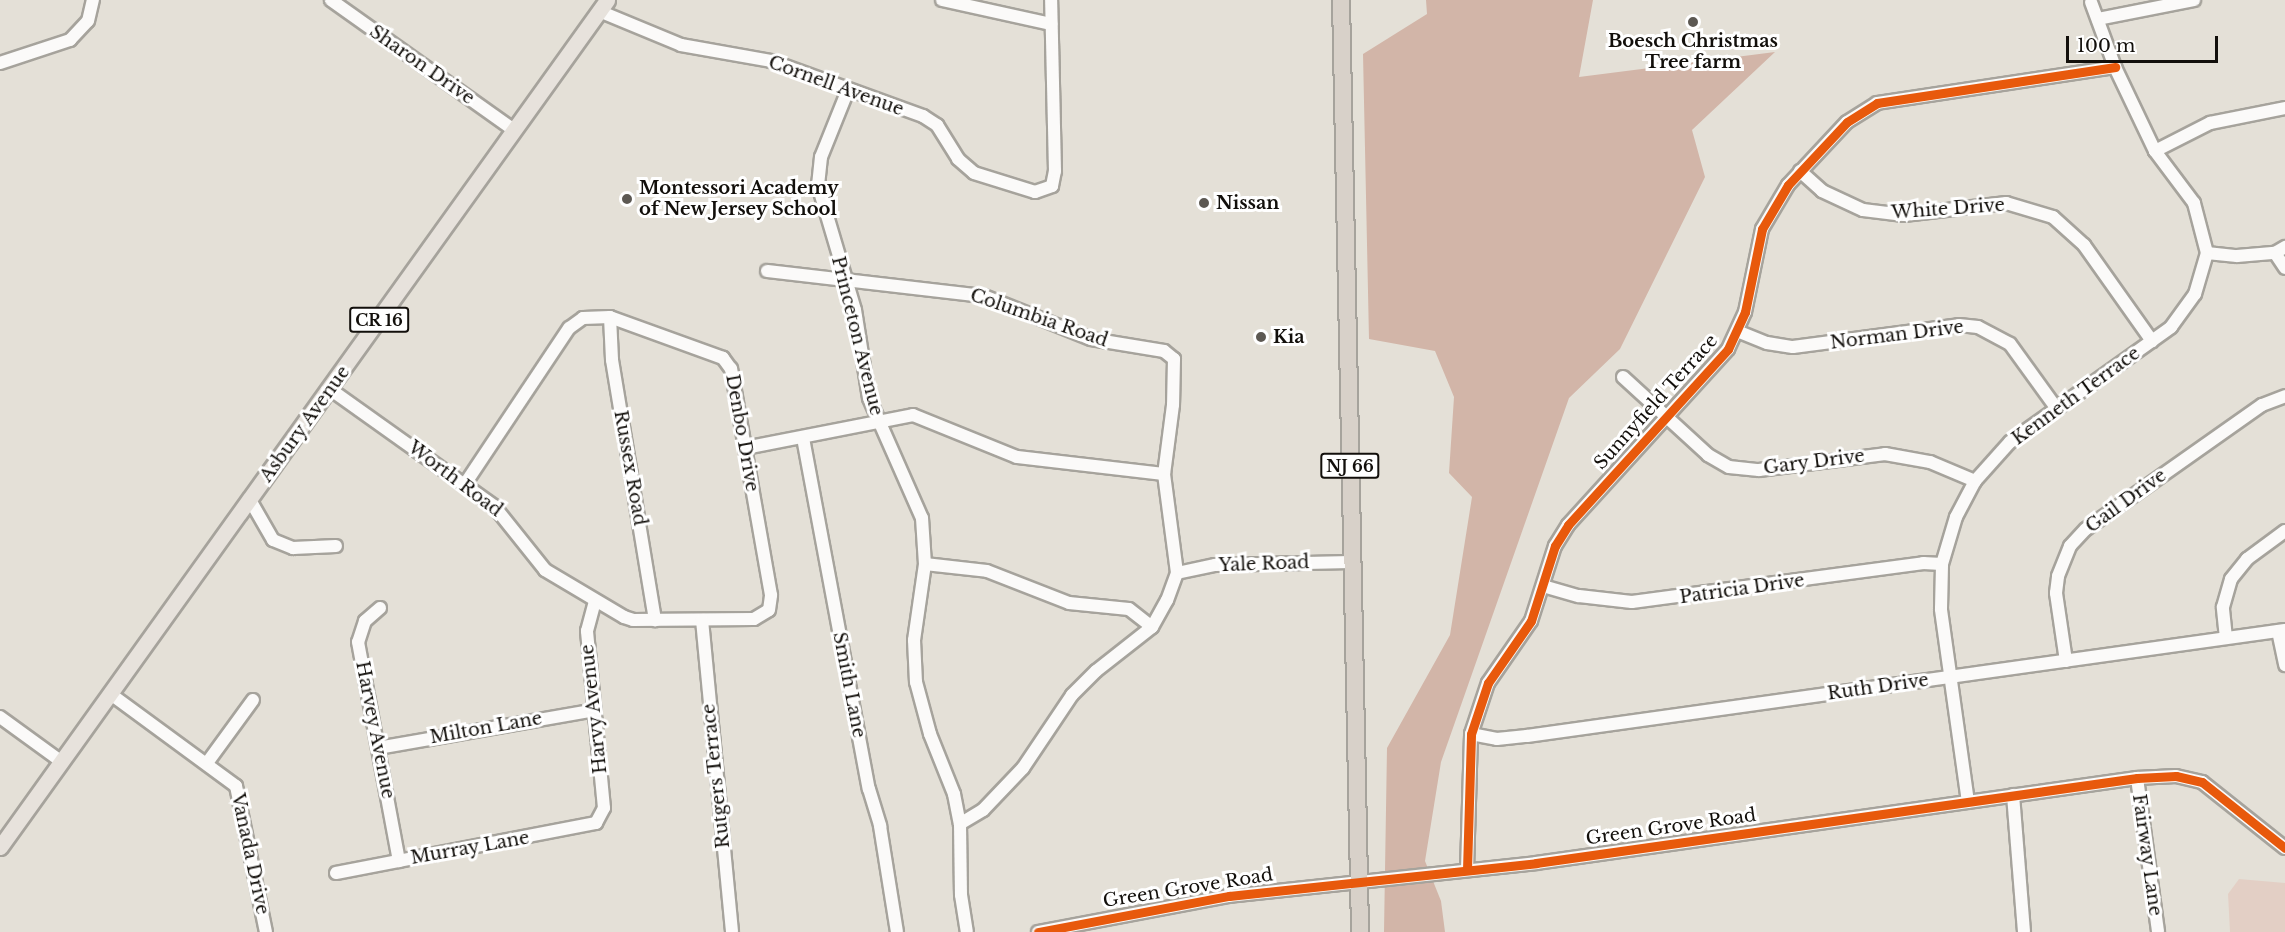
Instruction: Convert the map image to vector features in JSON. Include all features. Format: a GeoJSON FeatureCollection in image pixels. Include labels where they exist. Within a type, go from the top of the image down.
{"type":"FeatureCollection","features":[{"type":"Feature","properties":{"kind":"highway","name":"NJ 66"},"geometry":{"type":"LineString","coordinates":[[1341,0],[1360,932]]}},
{"type":"Feature","properties":{"kind":"main road","name":"Asbury Avenue"},"geometry":{"type":"LineString","coordinates":[[0,846],[112,695],[603,6]]}},
{"type":"Feature","properties":{"kind":"street"},"geometry":{"type":"LineString","coordinates":[[0,63],[70,40],[88,21],[93,0]]}},
{"type":"Feature","properties":{"kind":"street","name":"Sharon Drive"},"geometry":{"type":"LineString","coordinates":[[331,0],[514,130]]}},
{"type":"Feature","properties":{"kind":"street"},"geometry":{"type":"LineString","coordinates":[[942,0],[1051,24],[1051,0]]}},
{"type":"Feature","properties":{"kind":"street"},"geometry":{"type":"LineString","coordinates":[[2098,19],[2194,0]]}},
{"type":"Feature","properties":{"kind":"street"},"geometry":{"type":"LineString","coordinates":[[2091,2],[2115,67],[2155,151],[2194,203],[2207,253],[2280,250],[2285,268]]}},
{"type":"Feature","properties":{"kind":"street","name":"Cornell Avenue"},"geometry":{"type":"LineString","coordinates":[[603,6],[681,45],[771,61],[931,120],[958,159],[974,173],[1035,192],[1050,188],[1055,171],[1051,24]]}},
{"type":"Feature","properties":{"kind":"street","name":"Sunnyfield Terrace"},"geometry":{"type":"LineString","coordinates":[[1467,870],[1471,734],[1488,683],[1531,621],[1555,546],[1568,525],[1715,365],[1737,331],[1745,312],[1762,229],[1778,199],[1800,171],[1847,122],[1877,103],[2115,67]]}},
{"type":"Feature","properties":{"kind":"street","name":"Princeton Avenue"},"geometry":{"type":"LineString","coordinates":[[848,90],[821,157],[818,178],[860,332],[869,398],[918,508],[925,564],[915,640],[916,682],[930,734],[954,794],[960,824],[961,895],[967,932]]}},
{"type":"Feature","properties":{"kind":"street"},"geometry":{"type":"LineString","coordinates":[[2155,151],[2210,123],[2285,108]]}},
{"type":"Feature","properties":{"kind":"street","name":"White Drive"},"geometry":{"type":"LineString","coordinates":[[1800,171],[1841,202],[1872,212],[1904,215],[2006,203],[2053,217],[2084,245],[2152,341]]}},
{"type":"Feature","properties":{"kind":"street","name":"Kenneth Terrace"},"geometry":{"type":"LineString","coordinates":[[1968,802],[1941,609],[1942,564],[1956,517],[1975,481],[2010,442],[2171,327],[2191,302],[2207,253]]}},
{"type":"Feature","properties":{"kind":"street","name":"Columbia Road"},"geometry":{"type":"LineString","coordinates":[[767,271],[845,283],[871,281],[984,296],[1091,339],[1168,354],[1174,359],[1174,380],[1164,474]]}},
{"type":"Feature","properties":{"kind":"street","name":"Denbo Drive"},"geometry":{"type":"LineString","coordinates":[[465,484],[569,328],[583,318],[610,316],[728,363],[771,595],[769,610]]}},
{"type":"Feature","properties":{"kind":"street","name":"Russex Road"},"geometry":{"type":"LineString","coordinates":[[610,316],[612,360],[655,620]]}},
{"type":"Feature","properties":{"kind":"street","name":"Norman Drive"},"geometry":{"type":"LineString","coordinates":[[1737,331],[1767,343],[1793,347],[1959,325],[1978,327],[2010,344],[2057,409]]}},
{"type":"Feature","properties":{"kind":"street","name":"Sunnyfield Terrace"},"geometry":{"type":"LineString","coordinates":[[1623,376],[1667,417]]}},
{"type":"Feature","properties":{"kind":"street","name":"Worth Road"},"geometry":{"type":"LineString","coordinates":[[330,389],[501,512],[527,551],[545,570],[595,602],[633,620],[754,619],[769,610]]}},
{"type":"Feature","properties":{"kind":"street","name":"Gail Drive"},"geometry":{"type":"LineString","coordinates":[[2066,661],[2056,593],[2058,576],[2070,546],[2086,529],[2262,405],[2285,396]]}},
{"type":"Feature","properties":{"kind":"street"},"geometry":{"type":"LineString","coordinates":[[745,448],[913,415],[1017,457],[1164,474],[1177,573],[1152,627],[1083,683],[1023,768],[983,810],[960,824]]}},
{"type":"Feature","properties":{"kind":"street","name":"Gary Drive"},"geometry":{"type":"LineString","coordinates":[[1667,417],[1708,455],[1734,468],[1760,470],[1885,454],[1930,462],[1975,481]]}},
{"type":"Feature","properties":{"kind":"street","name":"Smith Lane"},"geometry":{"type":"LineString","coordinates":[[803,438],[867,780],[880,826],[897,932]]}},
{"type":"Feature","properties":{"kind":"street"},"geometry":{"type":"LineString","coordinates":[[250,500],[273,540],[293,548],[336,546]]}},
{"type":"Feature","properties":{"kind":"street"},"geometry":{"type":"LineString","coordinates":[[2226,638],[2223,607],[2230,579],[2247,559],[2285,531]]}},
{"type":"Feature","properties":{"kind":"street","name":"Yale Road"},"geometry":{"type":"LineString","coordinates":[[1177,573],[1215,565],[1352,562]]}},
{"type":"Feature","properties":{"kind":"street","name":"Patricia Drive"},"geometry":{"type":"LineString","coordinates":[[1543,586],[1579,597],[1632,602],[1923,563],[1942,564]]}},
{"type":"Feature","properties":{"kind":"street"},"geometry":{"type":"LineString","coordinates":[[925,564],[987,571],[1069,603],[1129,609],[1152,627]]}},
{"type":"Feature","properties":{"kind":"street","name":"Harvy Avenue"},"geometry":{"type":"LineString","coordinates":[[595,602],[587,631],[604,808],[600,818]]}},
{"type":"Feature","properties":{"kind":"street","name":"Harvey Avenue"},"geometry":{"type":"LineString","coordinates":[[380,608],[365,621],[358,642],[399,861]]}},
{"type":"Feature","properties":{"kind":"street","name":"Rutgers Terrace"},"geometry":{"type":"LineString","coordinates":[[702,620],[732,932]]}},
{"type":"Feature","properties":{"kind":"street"},"geometry":{"type":"LineString","coordinates":[[2281,630],[2285,665]]}},
{"type":"Feature","properties":{"kind":"street","name":"Ruth Drive"},"geometry":{"type":"LineString","coordinates":[[1471,734],[1497,739],[1527,736],[2281,630]]}},
{"type":"Feature","properties":{"kind":"street","name":"Vanada Drive"},"geometry":{"type":"LineString","coordinates":[[112,695],[231,781],[240,794],[266,932]]}},
{"type":"Feature","properties":{"kind":"street"},"geometry":{"type":"LineString","coordinates":[[207,763],[253,700]]}},
{"type":"Feature","properties":{"kind":"street","name":"Milton Lane"},"geometry":{"type":"LineString","coordinates":[[378,748],[595,710]]}},
{"type":"Feature","properties":{"kind":"street"},"geometry":{"type":"LineString","coordinates":[[0,717],[62,762]]}},
{"type":"Feature","properties":{"kind":"street","name":"Green Grove Road"},"geometry":{"type":"LineString","coordinates":[[1038,932],[1229,896],[1467,870],[2137,778],[2176,776],[2202,782],[2230,800],[2285,848]]}},
{"type":"Feature","properties":{"kind":"street","name":"Fairway Lane"},"geometry":{"type":"LineString","coordinates":[[2137,778],[2158,932]]}},
{"type":"Feature","properties":{"kind":"street"},"geometry":{"type":"LineString","coordinates":[[2013,795],[2024,932]]}},
{"type":"Feature","properties":{"kind":"street","name":"Murray Lane"},"geometry":{"type":"LineString","coordinates":[[336,873],[577,829],[600,818]]}},
{"type":"Feature","properties":{"kind":"shaded area"},"geometry":{"type":"Polygon","coordinates":[[[1426,0],[1593,0],[1579,77],[1775,52],[1692,130],[1705,177],[1620,349],[1569,398],[1441,762],[1425,861],[1441,901],[1445,932],[1384,932],[1387,748],[1450,635],[1472,497],[1449,473],[1454,397],[1435,351],[1369,339],[1363,54],[1427,14],[1426,0]]]}},
{"type":"Feature","properties":{"kind":"shaded area"},"geometry":{"type":"Polygon","coordinates":[[[2239,879],[2285,883],[2285,932],[2230,932],[2228,894],[2239,879]]]}},
{"type":"Feature","properties":{"kind":"cycle path"},"geometry":{"type":"LineString","coordinates":[[1467,870],[1471,734],[1488,683],[1531,621],[1555,546],[1568,525],[1728,349],[1745,312],[1762,229],[1788,185],[1847,122],[1877,103],[2115,67]]}},
{"type":"Feature","properties":{"kind":"cycle path"},"geometry":{"type":"LineString","coordinates":[[1038,932],[1229,896],[1536,863],[2137,778],[2176,776],[2202,782],[2285,848]]}},
{"type":"Feature","properties":{"kind":"place","name":"Boesch Christmas Tree farm"},"geometry":{"type":"Point","coordinates":[1693,22]}},
{"type":"Feature","properties":{"kind":"place","name":"Montessori Academy of New Jersey School"},"geometry":{"type":"Point","coordinates":[627,199]}},
{"type":"Feature","properties":{"kind":"place","name":"Nissan"},"geometry":{"type":"Point","coordinates":[1204,203]}},
{"type":"Feature","properties":{"kind":"place","name":"Kia"},"geometry":{"type":"Point","coordinates":[1261,337]}}]}
